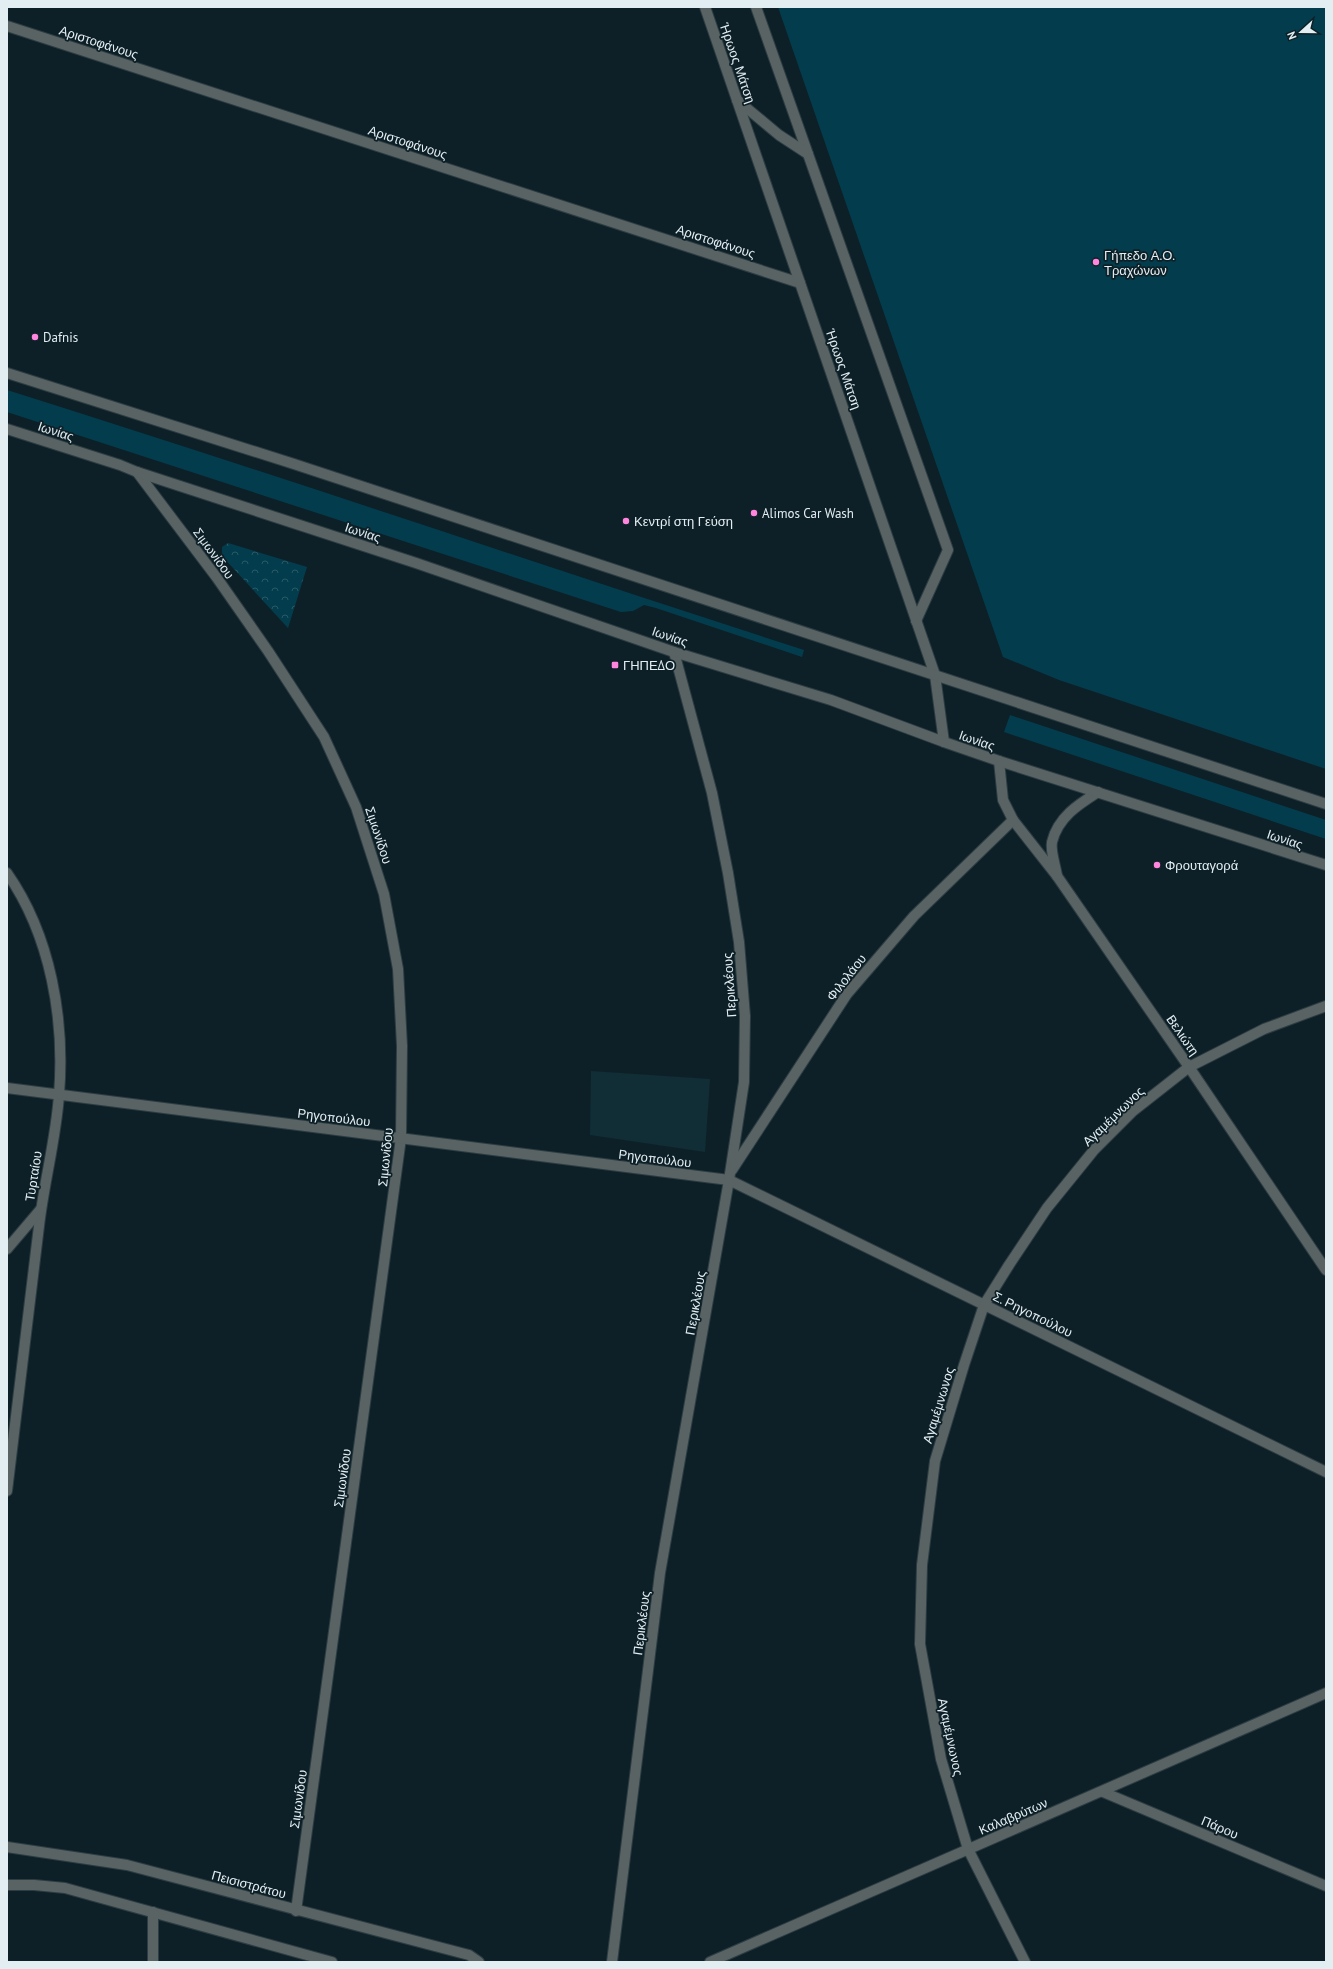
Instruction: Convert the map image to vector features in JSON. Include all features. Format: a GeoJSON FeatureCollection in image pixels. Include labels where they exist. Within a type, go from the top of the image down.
{"type":"FeatureCollection","features":[{"type":"Feature","properties":{"kind":"street","name":"Ήρωος Μάτση"},"geometry":{"type":"LineString","coordinates":[[705,7],[935,675],[944,742]]}},
{"type":"Feature","properties":{"kind":"street"},"geometry":{"type":"LineString","coordinates":[[756,7],[948,550],[916,621]]}},
{"type":"Feature","properties":{"kind":"street","name":"Αριστοφάνους"},"geometry":{"type":"LineString","coordinates":[[7,26],[800,283]]}},
{"type":"Feature","properties":{"kind":"street"},"geometry":{"type":"LineString","coordinates":[[737,100],[779,135],[808,154]]}},
{"type":"Feature","properties":{"kind":"street"},"geometry":{"type":"LineString","coordinates":[[7,373],[294,464],[1326,804]]}},
{"type":"Feature","properties":{"kind":"street","name":"Ιωνίας"},"geometry":{"type":"LineString","coordinates":[[7,429],[416,562],[674,652],[831,700],[999,761],[1326,865]]}},
{"type":"Feature","properties":{"kind":"street","name":"Σιμωνίδου"},"geometry":{"type":"LineString","coordinates":[[137,472],[217,578],[324,737],[356,807],[384,894],[398,969],[402,1046],[401,1138],[296,1911]]}},
{"type":"Feature","properties":{"kind":"street","name":"Περικλέους"},"geometry":{"type":"LineString","coordinates":[[612,1962],[660,1573],[729,1177],[744,1082],[746,1016],[739,942],[712,793],[674,652]]}},
{"type":"Feature","properties":{"kind":"street","name":"Βελιώτη"},"geometry":{"type":"LineString","coordinates":[[999,761],[1003,800],[1012,820],[1057,876],[1189,1067],[1326,1270]]}},
{"type":"Feature","properties":{"kind":"street"},"geometry":{"type":"LineString","coordinates":[[1057,876],[1052,843],[1062,820],[1076,806],[1098,792]]}},
{"type":"Feature","properties":{"kind":"street","name":"Φιλολάου"},"geometry":{"type":"LineString","coordinates":[[729,1177],[847,994],[914,916],[1012,820]]}},
{"type":"Feature","properties":{"kind":"street","name":"Τυρταίου"},"geometry":{"type":"LineString","coordinates":[[7,873],[27,905],[41,944],[54,987],[61,1036],[59,1095],[41,1209],[7,1491]]}},
{"type":"Feature","properties":{"kind":"street","name":"Αγαμέμνωνος"},"geometry":{"type":"LineString","coordinates":[[1024,1962],[968,1849],[941,1759],[921,1652],[922,1581],[935,1461],[964,1365],[984,1305],[1009,1265],[1047,1208],[1094,1150],[1133,1111],[1189,1067],[1264,1029],[1326,1006]]}},
{"type":"Feature","properties":{"kind":"street","name":"Ρηγοπούλου"},"geometry":{"type":"LineString","coordinates":[[7,1088],[401,1138],[729,1177]]}},
{"type":"Feature","properties":{"kind":"street","name":"Σ. Ρηγοπούλου"},"geometry":{"type":"LineString","coordinates":[[729,1177],[984,1305],[1326,1472]]}},
{"type":"Feature","properties":{"kind":"street"},"geometry":{"type":"LineString","coordinates":[[7,1249],[41,1209]]}},
{"type":"Feature","properties":{"kind":"street","name":"Καλαβρύτων"},"geometry":{"type":"LineString","coordinates":[[710,1962],[968,1849],[1103,1792],[1326,1693]]}},
{"type":"Feature","properties":{"kind":"street","name":"Πάρου"},"geometry":{"type":"LineString","coordinates":[[1103,1792],[1326,1886]]}},
{"type":"Feature","properties":{"kind":"street","name":"Πεισιστράτου"},"geometry":{"type":"LineString","coordinates":[[7,1847],[127,1865],[296,1911],[469,1955],[480,1962]]}},
{"type":"Feature","properties":{"kind":"street"},"geometry":{"type":"LineString","coordinates":[[7,1885],[34,1885],[65,1888],[332,1962]]}},
{"type":"Feature","properties":{"kind":"street"},"geometry":{"type":"LineString","coordinates":[[153,1912],[153,1962]]}},
{"type":"Feature","properties":{"kind":"shaded area"},"geometry":{"type":"Polygon","coordinates":[[[591,1071],[710,1079],[705,1152],[590,1135],[591,1071]]]}},
{"type":"Feature","properties":{"kind":"green space","name":"Γήπεδο Α.Ο. Τραχώνων"},"geometry":{"type":"Polygon","coordinates":[[[778,7],[1326,7],[1326,769],[1059,680],[1003,657],[778,7]]]}},
{"type":"Feature","properties":{"kind":"green space"},"geometry":{"type":"Polygon","coordinates":[[[7,390],[804,650],[802,657],[644,605],[633,611],[621,612],[7,412],[7,390]]]}},
{"type":"Feature","properties":{"kind":"green space"},"geometry":{"type":"Polygon","coordinates":[[[228,543],[307,567],[288,628],[222,556],[222,547],[228,543]]]}},
{"type":"Feature","properties":{"kind":"green space"},"geometry":{"type":"Polygon","coordinates":[[[1010,715],[1326,820],[1326,839],[1004,732],[1010,715]]]}},
{"type":"Feature","properties":{"kind":"place","name":"Γήπεδο Α.Ο. Τραχώνων"},"geometry":{"type":"Point","coordinates":[1096,262]}},
{"type":"Feature","properties":{"kind":"place","name":"Dafnis"},"geometry":{"type":"Point","coordinates":[35,337]}},
{"type":"Feature","properties":{"kind":"place","name":"Alimos Car Wash"},"geometry":{"type":"Point","coordinates":[754,513]}},
{"type":"Feature","properties":{"kind":"place","name":"Κεντρί στη Γεύση"},"geometry":{"type":"Point","coordinates":[626,521]}},
{"type":"Feature","properties":{"kind":"place","name":"ΓΗΠΕΔΟ"},"geometry":{"type":"Point","coordinates":[615,665]}},
{"type":"Feature","properties":{"kind":"place","name":"Φρουταγορά"},"geometry":{"type":"Point","coordinates":[1157,865]}}]}
